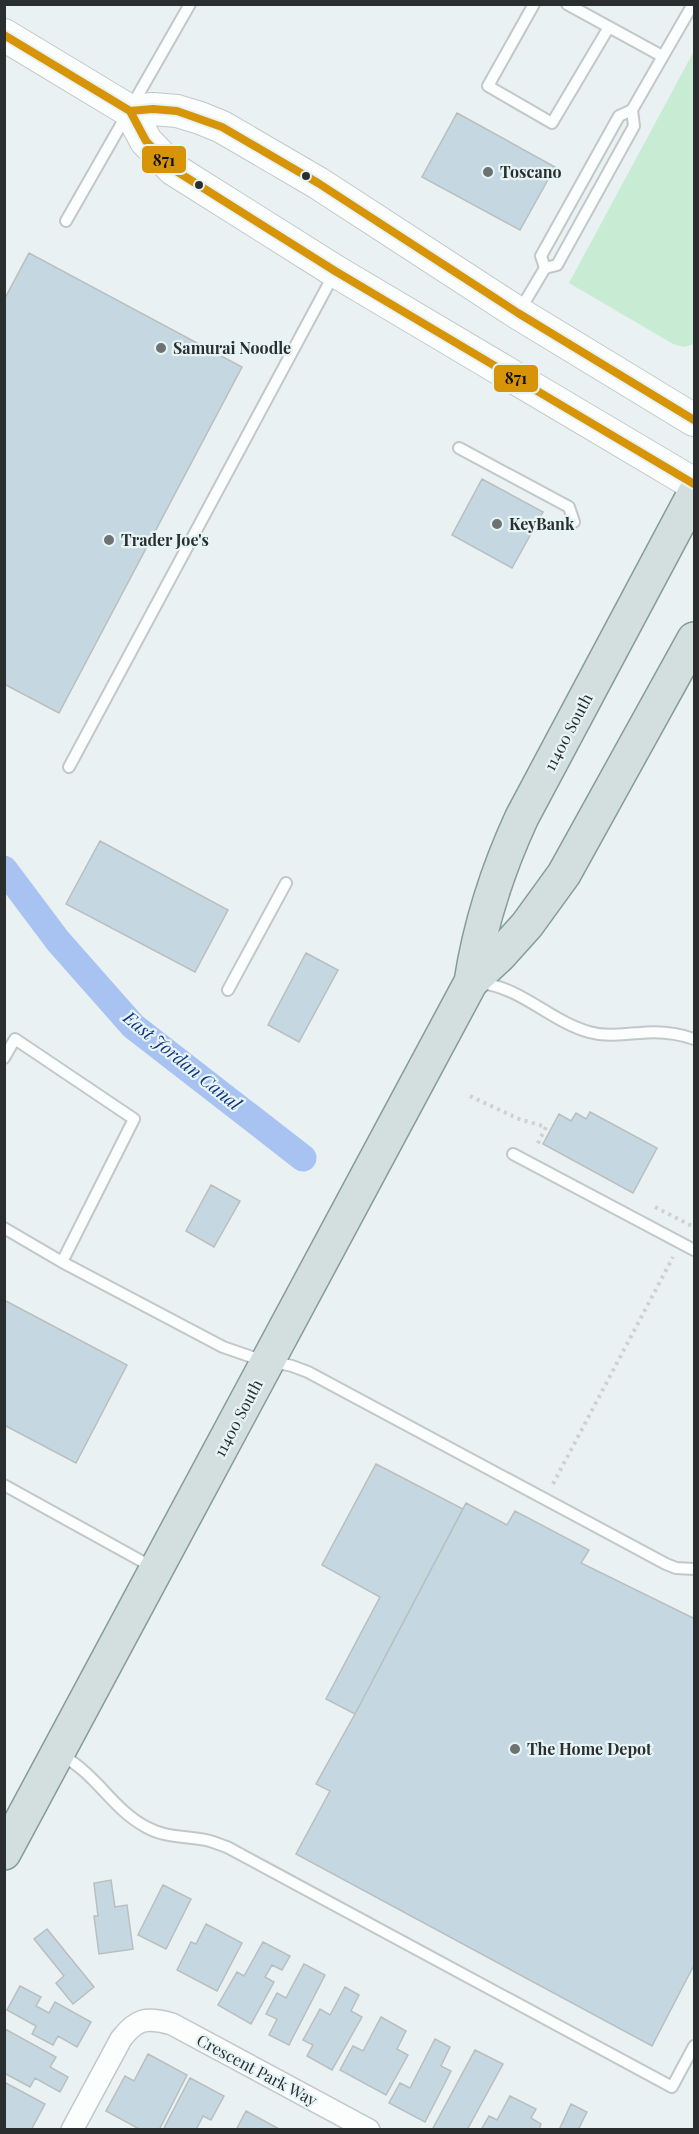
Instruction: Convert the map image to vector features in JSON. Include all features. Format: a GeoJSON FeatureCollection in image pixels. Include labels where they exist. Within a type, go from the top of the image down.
{"type":"FeatureCollection","features":[{"type":"Feature","properties":{"kind":"main road"},"geometry":{"type":"LineString","coordinates":[[4,35],[130,111],[146,141],[173,169],[335,271],[694,484]]}},
{"type":"Feature","properties":{"kind":"main road"},"geometry":{"type":"LineString","coordinates":[[130,111],[153,109],[177,111],[222,127],[318,183],[518,313],[694,420]]}},
{"type":"Feature","properties":{"kind":"main road","name":"11400 South"},"geometry":{"type":"LineString","coordinates":[[4,1853],[471,982],[484,916],[510,842],[694,494]]}},
{"type":"Feature","properties":{"kind":"main road","name":"11400 South"},"geometry":{"type":"LineString","coordinates":[[471,982],[527,925],[564,874],[694,639]]}},
{"type":"Feature","properties":{"kind":"street","name":"Crescent Park Way"},"geometry":{"type":"LineString","coordinates":[[72,2130],[121,2039],[129,2028],[141,2020],[157,2020],[172,2024],[369,2130]]}},
{"type":"Feature","properties":{"kind":"lane"},"geometry":{"type":"LineString","coordinates":[[66,221],[190,4]]}},
{"type":"Feature","properties":{"kind":"lane"},"geometry":{"type":"LineString","coordinates":[[534,4],[488,86],[552,123],[609,27]]}},
{"type":"Feature","properties":{"kind":"lane"},"geometry":{"type":"LineString","coordinates":[[567,4],[662,56]]}},
{"type":"Feature","properties":{"kind":"lane"},"geometry":{"type":"LineString","coordinates":[[545,268],[541,256],[546,246],[619,116],[632,110],[693,4]]}},
{"type":"Feature","properties":{"kind":"lane"},"geometry":{"type":"LineString","coordinates":[[518,313],[545,268],[557,265],[634,126],[632,110]]}},
{"type":"Feature","properties":{"kind":"lane"},"geometry":{"type":"LineString","coordinates":[[69,767],[335,271]]}},
{"type":"Feature","properties":{"kind":"lane"},"geometry":{"type":"LineString","coordinates":[[459,448],[569,507],[574,522]]}},
{"type":"Feature","properties":{"kind":"lane"},"geometry":{"type":"LineString","coordinates":[[228,990],[286,883]]}},
{"type":"Feature","properties":{"kind":"lane"},"geometry":{"type":"LineString","coordinates":[[471,982],[496,986],[509,991],[575,1028],[591,1033],[619,1036],[655,1032],[694,1039]]}},
{"type":"Feature","properties":{"kind":"lane"},"geometry":{"type":"LineString","coordinates":[[4,1058],[15,1039],[134,1119],[62,1262]]}},
{"type":"Feature","properties":{"kind":"lane"},"geometry":{"type":"LineString","coordinates":[[513,1154],[694,1250]]}},
{"type":"Feature","properties":{"kind":"lane"},"geometry":{"type":"LineString","coordinates":[[4,1228],[62,1262],[215,1344],[238,1353],[308,1372],[676,1568],[694,1569]]}},
{"type":"Feature","properties":{"kind":"lane"},"geometry":{"type":"LineString","coordinates":[[4,1485],[157,1570]]}},
{"type":"Feature","properties":{"kind":"lane"},"geometry":{"type":"LineString","coordinates":[[58,1753],[86,1771],[117,1806],[145,1827],[158,1834],[202,1839],[227,1847],[672,2087],[694,2046]]}},
{"type":"Feature","properties":{"kind":"path"},"geometry":{"type":"LineString","coordinates":[[470,1096],[519,1119],[546,1127],[536,1144],[537,1153]]}},
{"type":"Feature","properties":{"kind":"path"},"geometry":{"type":"LineString","coordinates":[[648,1204],[694,1227]]}},
{"type":"Feature","properties":{"kind":"path"},"geometry":{"type":"LineString","coordinates":[[545,1499],[672,1260],[683,1245]]}},
{"type":"Feature","properties":{"kind":"green space"},"geometry":{"type":"Polygon","coordinates":[[[694,51],[694,344],[684,347],[673,344],[569,283],[694,51]]]}},
{"type":"Feature","properties":{"kind":"building","name":"Toscano"},"geometry":{"type":"Polygon","coordinates":[[[457,113],[555,167],[520,230],[422,177],[457,113]]]}},
{"type":"Feature","properties":{"kind":"building"},"geometry":{"type":"Polygon","coordinates":[[[29,253],[242,367],[59,713],[4,684],[4,300],[29,253]]]}},
{"type":"Feature","properties":{"kind":"building","name":"KeyBank"},"geometry":{"type":"Polygon","coordinates":[[[482,479],[543,512],[512,568],[452,535],[482,479]]]}},
{"type":"Feature","properties":{"kind":"building"},"geometry":{"type":"Polygon","coordinates":[[[100,841],[228,910],[195,972],[66,904],[100,841]]]}},
{"type":"Feature","properties":{"kind":"building"},"geometry":{"type":"Polygon","coordinates":[[[306,953],[338,970],[299,1042],[268,1025],[306,953]]]}},
{"type":"Feature","properties":{"kind":"building"},"geometry":{"type":"Polygon","coordinates":[[[590,1112],[657,1148],[633,1193],[543,1144],[559,1114],[571,1121],[576,1113],[586,1119],[590,1112]]]}},
{"type":"Feature","properties":{"kind":"building"},"geometry":{"type":"Polygon","coordinates":[[[211,1185],[240,1201],[214,1247],[186,1231],[211,1185]]]}},
{"type":"Feature","properties":{"kind":"building"},"geometry":{"type":"Polygon","coordinates":[[[4,1300],[127,1365],[76,1463],[4,1425],[4,1300]]]}},
{"type":"Feature","properties":{"kind":"building"},"geometry":{"type":"Polygon","coordinates":[[[376,1464],[463,1509],[355,1714],[326,1699],[380,1597],[322,1565],[376,1464]]]}},
{"type":"Feature","properties":{"kind":"building","name":"The Home Depot"},"geometry":{"type":"Polygon","coordinates":[[[466,1503],[507,1525],[515,1511],[589,1550],[581,1563],[693,1618],[694,1616],[694,1965],[652,2046],[296,1854],[330,1791],[316,1784],[466,1503]]]}},
{"type":"Feature","properties":{"kind":"building"},"geometry":{"type":"Polygon","coordinates":[[[111,1880],[115,1907],[127,1905],[133,1949],[99,1954],[94,1916],[98,1916],[94,1883],[111,1880]]]}},
{"type":"Feature","properties":{"kind":"building"},"geometry":{"type":"Polygon","coordinates":[[[163,1885],[191,1899],[166,1949],[138,1935],[163,1885]]]}},
{"type":"Feature","properties":{"kind":"building"},"geometry":{"type":"Polygon","coordinates":[[[206,1924],[242,1943],[217,1991],[177,1970],[191,1942],[196,1944],[206,1924]]]}},
{"type":"Feature","properties":{"kind":"building"},"geometry":{"type":"Polygon","coordinates":[[[47,1929],[94,1987],[73,2004],[56,1983],[64,1976],[34,1939],[47,1929]]]}},
{"type":"Feature","properties":{"kind":"building"},"geometry":{"type":"Polygon","coordinates":[[[263,1942],[290,1956],[282,1970],[272,1965],[265,1977],[274,1982],[251,2024],[218,2005],[237,1972],[244,1976],[263,1942]]]}},
{"type":"Feature","properties":{"kind":"building"},"geometry":{"type":"Polygon","coordinates":[[[304,1964],[325,1975],[289,2045],[269,2035],[277,2019],[266,2014],[277,1993],[286,1998],[304,1964]]]}},
{"type":"Feature","properties":{"kind":"building"},"geometry":{"type":"Polygon","coordinates":[[[20,1986],[41,1997],[36,2006],[49,2013],[55,2002],[91,2022],[77,2047],[58,2036],[53,2045],[32,2034],[36,2026],[7,2010],[20,1986]]]}},
{"type":"Feature","properties":{"kind":"building"},"geometry":{"type":"Polygon","coordinates":[[[345,1987],[359,1995],[351,2011],[362,2017],[332,2070],[307,2056],[313,2045],[303,2040],[320,2009],[330,2015],[345,1987]]]}},
{"type":"Feature","properties":{"kind":"building"},"geometry":{"type":"Polygon","coordinates":[[[381,2017],[406,2031],[397,2049],[408,2055],[386,2095],[340,2070],[353,2046],[363,2051],[381,2017]]]}},
{"type":"Feature","properties":{"kind":"building"},"geometry":{"type":"Polygon","coordinates":[[[5,2029],[56,2057],[50,2067],[68,2077],[60,2092],[35,2078],[30,2087],[4,2073],[5,2029]]]}},
{"type":"Feature","properties":{"kind":"building"},"geometry":{"type":"Polygon","coordinates":[[[435,2039],[450,2047],[441,2066],[451,2071],[425,2122],[389,2103],[400,2083],[410,2088],[435,2039]]]}},
{"type":"Feature","properties":{"kind":"building"},"geometry":{"type":"Polygon","coordinates":[[[475,2050],[503,2064],[467,2130],[432,2130],[475,2050]]]}},
{"type":"Feature","properties":{"kind":"building"},"geometry":{"type":"Polygon","coordinates":[[[148,2054],[187,2075],[159,2130],[141,2130],[106,2111],[125,2076],[134,2081],[148,2054]]]}},
{"type":"Feature","properties":{"kind":"building"},"geometry":{"type":"Polygon","coordinates":[[[190,2078],[224,2096],[211,2120],[203,2116],[196,2130],[167,2130],[164,2128],[190,2078]]]}},
{"type":"Feature","properties":{"kind":"building"},"geometry":{"type":"Polygon","coordinates":[[[4,2082],[45,2104],[31,2130],[4,2130],[4,2082]]]}},
{"type":"Feature","properties":{"kind":"building"},"geometry":{"type":"Polygon","coordinates":[[[510,2096],[536,2109],[531,2118],[541,2124],[539,2130],[481,2130],[489,2116],[497,2120],[510,2096]]]}},
{"type":"Feature","properties":{"kind":"building"},"geometry":{"type":"Polygon","coordinates":[[[571,2104],[587,2112],[578,2130],[559,2130],[571,2104]]]}},
{"type":"Feature","properties":{"kind":"building"},"geometry":{"type":"Polygon","coordinates":[[[246,2111],[281,2130],[236,2130],[246,2111]]]}},
{"type":"Feature","properties":{"kind":"waterway","name":"East Jordan Canal"},"geometry":{"type":"LineString","coordinates":[[4,869],[58,941],[133,1026],[303,1158]]}},
{"type":"Feature","properties":{"kind":"transit line","name":"871"},"geometry":{"type":"LineString","coordinates":[[4,35],[130,111],[146,141],[173,169],[335,271],[694,484]]}},
{"type":"Feature","properties":{"kind":"transit line","name":"871"},"geometry":{"type":"LineString","coordinates":[[97,91],[130,111],[153,109],[177,111],[222,127],[318,183],[518,313],[694,420]]}},
{"type":"Feature","properties":{"kind":"place","name":"Toscano"},"geometry":{"type":"Point","coordinates":[488,172]}},
{"type":"Feature","properties":{"kind":"place","name":"Samurai Noodle"},"geometry":{"type":"Point","coordinates":[161,348]}},
{"type":"Feature","properties":{"kind":"place","name":"KeyBank"},"geometry":{"type":"Point","coordinates":[497,524]}},
{"type":"Feature","properties":{"kind":"place","name":"Trader Joe's"},"geometry":{"type":"Point","coordinates":[109,540]}},
{"type":"Feature","properties":{"kind":"place","name":"The Home Depot"},"geometry":{"type":"Point","coordinates":[515,1749]}}]}
